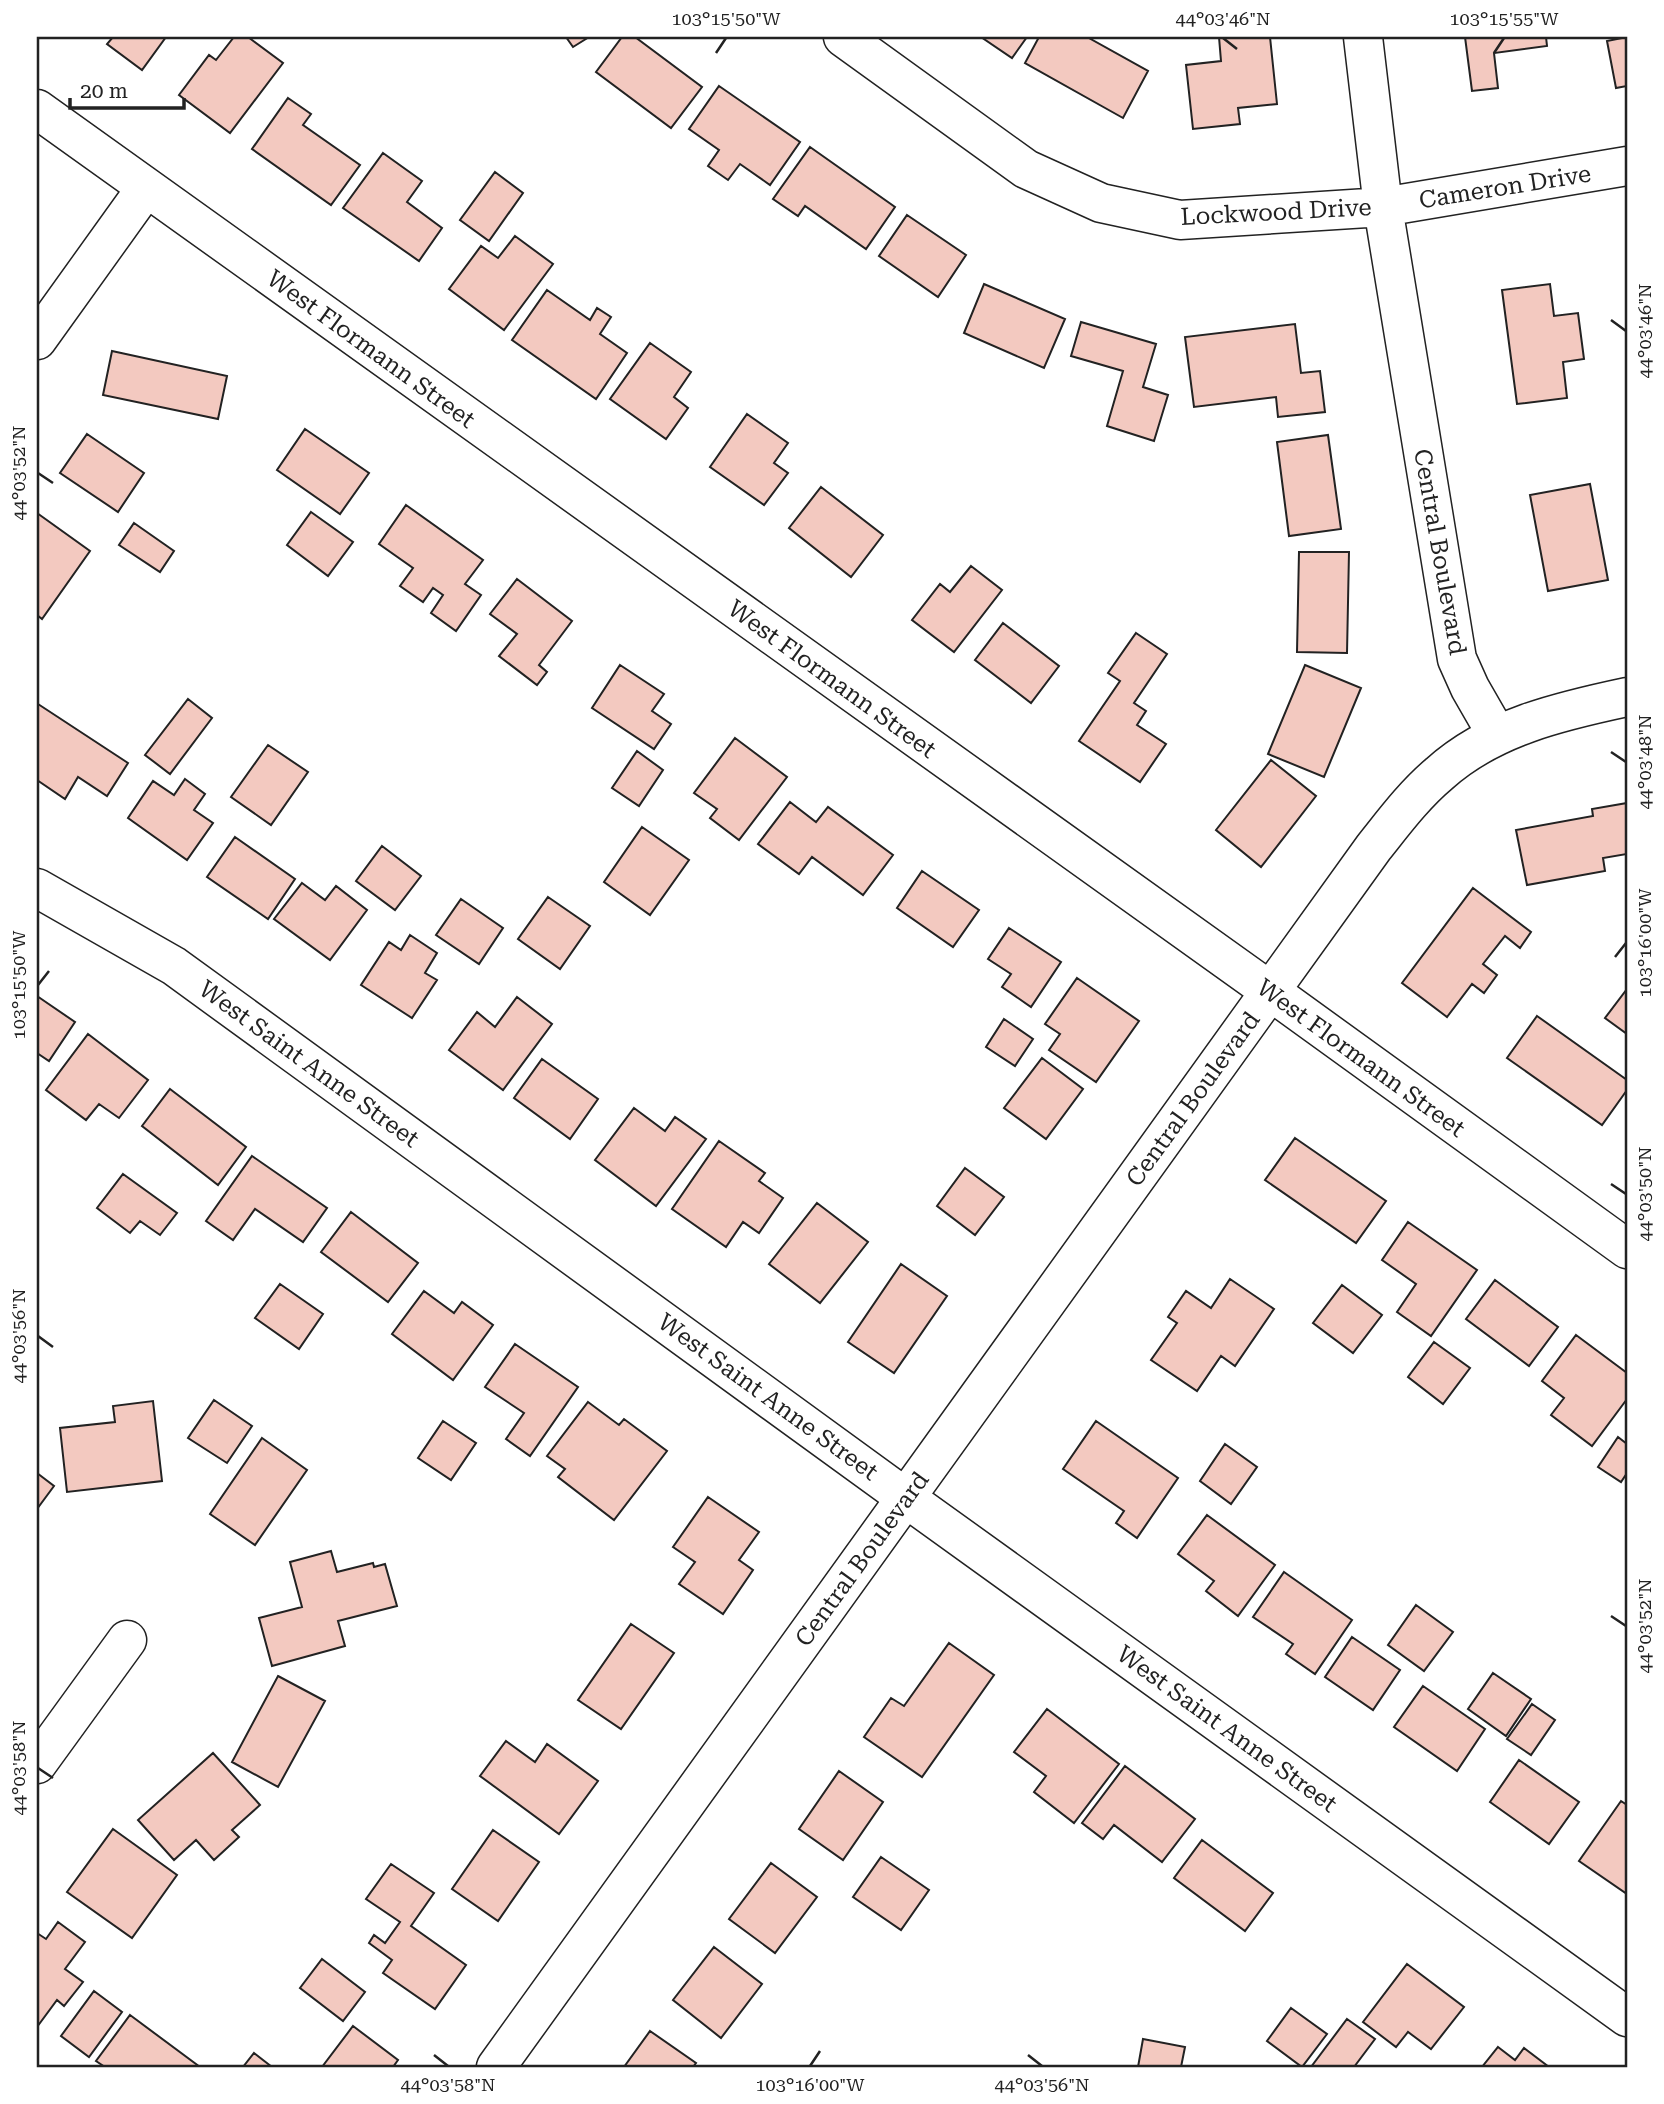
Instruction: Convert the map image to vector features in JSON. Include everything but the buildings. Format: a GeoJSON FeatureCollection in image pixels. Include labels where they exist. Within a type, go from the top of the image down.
{"type":"FeatureCollection","features":[{"type":"Feature","properties":{"kind":"street","name":"Lockwood Drive"},"geometry":{"type":"LineString","coordinates":[[843,37],[1026,169],[1101,203],[1180,220],[1383,207]]}},
{"type":"Feature","properties":{"kind":"street","name":"Central Boulevard"},"geometry":{"type":"LineString","coordinates":[[496,2067],[1374,847],[1407,806],[1439,774],[1471,750],[1497,736],[1457,659],[1383,207],[1363,37]]}},
{"type":"Feature","properties":{"kind":"street","name":"West Flormann Street"},"geometry":{"type":"LineString","coordinates":[[37,108],[1627,1249]]}},
{"type":"Feature","properties":{"kind":"street","name":"Cameron Drive"},"geometry":{"type":"LineString","coordinates":[[1383,207],[1627,166]]}},
{"type":"Feature","properties":{"kind":"street"},"geometry":{"type":"LineString","coordinates":[[37,340],[146,188]]}},
{"type":"Feature","properties":{"kind":"street"},"geometry":{"type":"LineString","coordinates":[[1497,736],[1533,721],[1579,707],[1627,697]]}},
{"type":"Feature","properties":{"kind":"street","name":"West Saint Anne Street"},"geometry":{"type":"LineString","coordinates":[[37,888],[174,966],[1627,2017]]}},
{"type":"Feature","properties":{"kind":"street"},"geometry":{"type":"LineString","coordinates":[[37,1764],[127,1640]]}}]}
